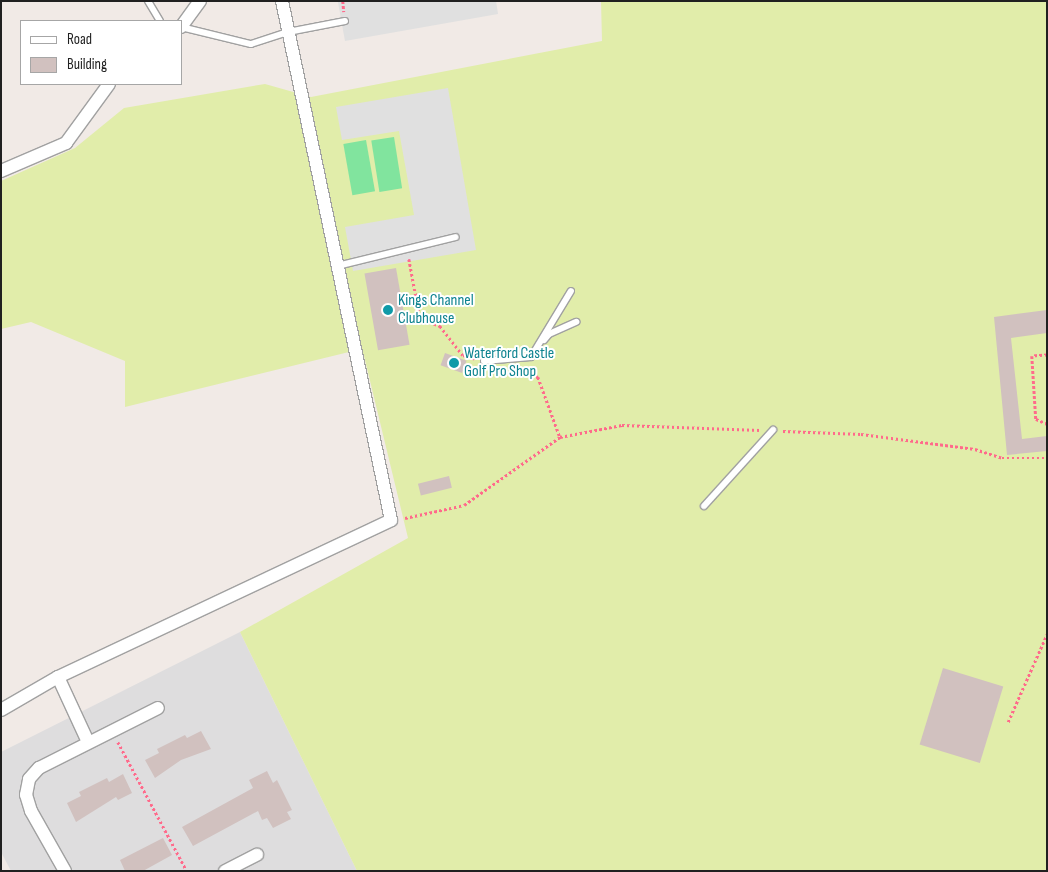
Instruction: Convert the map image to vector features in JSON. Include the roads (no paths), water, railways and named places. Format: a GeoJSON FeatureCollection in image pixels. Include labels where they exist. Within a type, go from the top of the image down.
{"type":"FeatureCollection","features":[{"type":"Feature","properties":{"kind":"street"},"geometry":{"type":"LineString","coordinates":[[182,26],[200,1]]}},
{"type":"Feature","properties":{"kind":"street"},"geometry":{"type":"LineString","coordinates":[[1,710],[58,677],[391,520],[336,266],[282,1]]}},
{"type":"Feature","properties":{"kind":"street"},"geometry":{"type":"LineString","coordinates":[[1,171],[66,143],[107,85]]}},
{"type":"Feature","properties":{"kind":"street"},"geometry":{"type":"LineString","coordinates":[[58,677],[88,742]]}},
{"type":"Feature","properties":{"kind":"street"},"geometry":{"type":"LineString","coordinates":[[65,871],[31,811],[27,787],[29,779],[39,768],[158,708]]}},
{"type":"Feature","properties":{"kind":"street"},"geometry":{"type":"LineString","coordinates":[[225,871],[257,854]]}},
{"type":"Feature","properties":{"kind":"lane"},"geometry":{"type":"LineString","coordinates":[[148,1],[159,20]]}},
{"type":"Feature","properties":{"kind":"lane"},"geometry":{"type":"LineString","coordinates":[[182,27],[251,44],[288,32],[345,21]]}},
{"type":"Feature","properties":{"kind":"lane"},"geometry":{"type":"LineString","coordinates":[[336,266],[456,237]]}},
{"type":"Feature","properties":{"kind":"lane"},"geometry":{"type":"LineString","coordinates":[[540,345],[571,291]]}},
{"type":"Feature","properties":{"kind":"lane"},"geometry":{"type":"LineString","coordinates":[[484,361],[531,357],[549,334],[576,322]]}},
{"type":"Feature","properties":{"kind":"lane"},"geometry":{"type":"LineString","coordinates":[[704,506],[773,430]]}},
{"type":"Feature","properties":{"kind":"place","name":"Kings Channel Clubhouse"},"geometry":{"type":"Point","coordinates":[388,310]}},
{"type":"Feature","properties":{"kind":"place","name":"Waterford Castle Golf Pro Shop"},"geometry":{"type":"Point","coordinates":[454,363]}}]}
